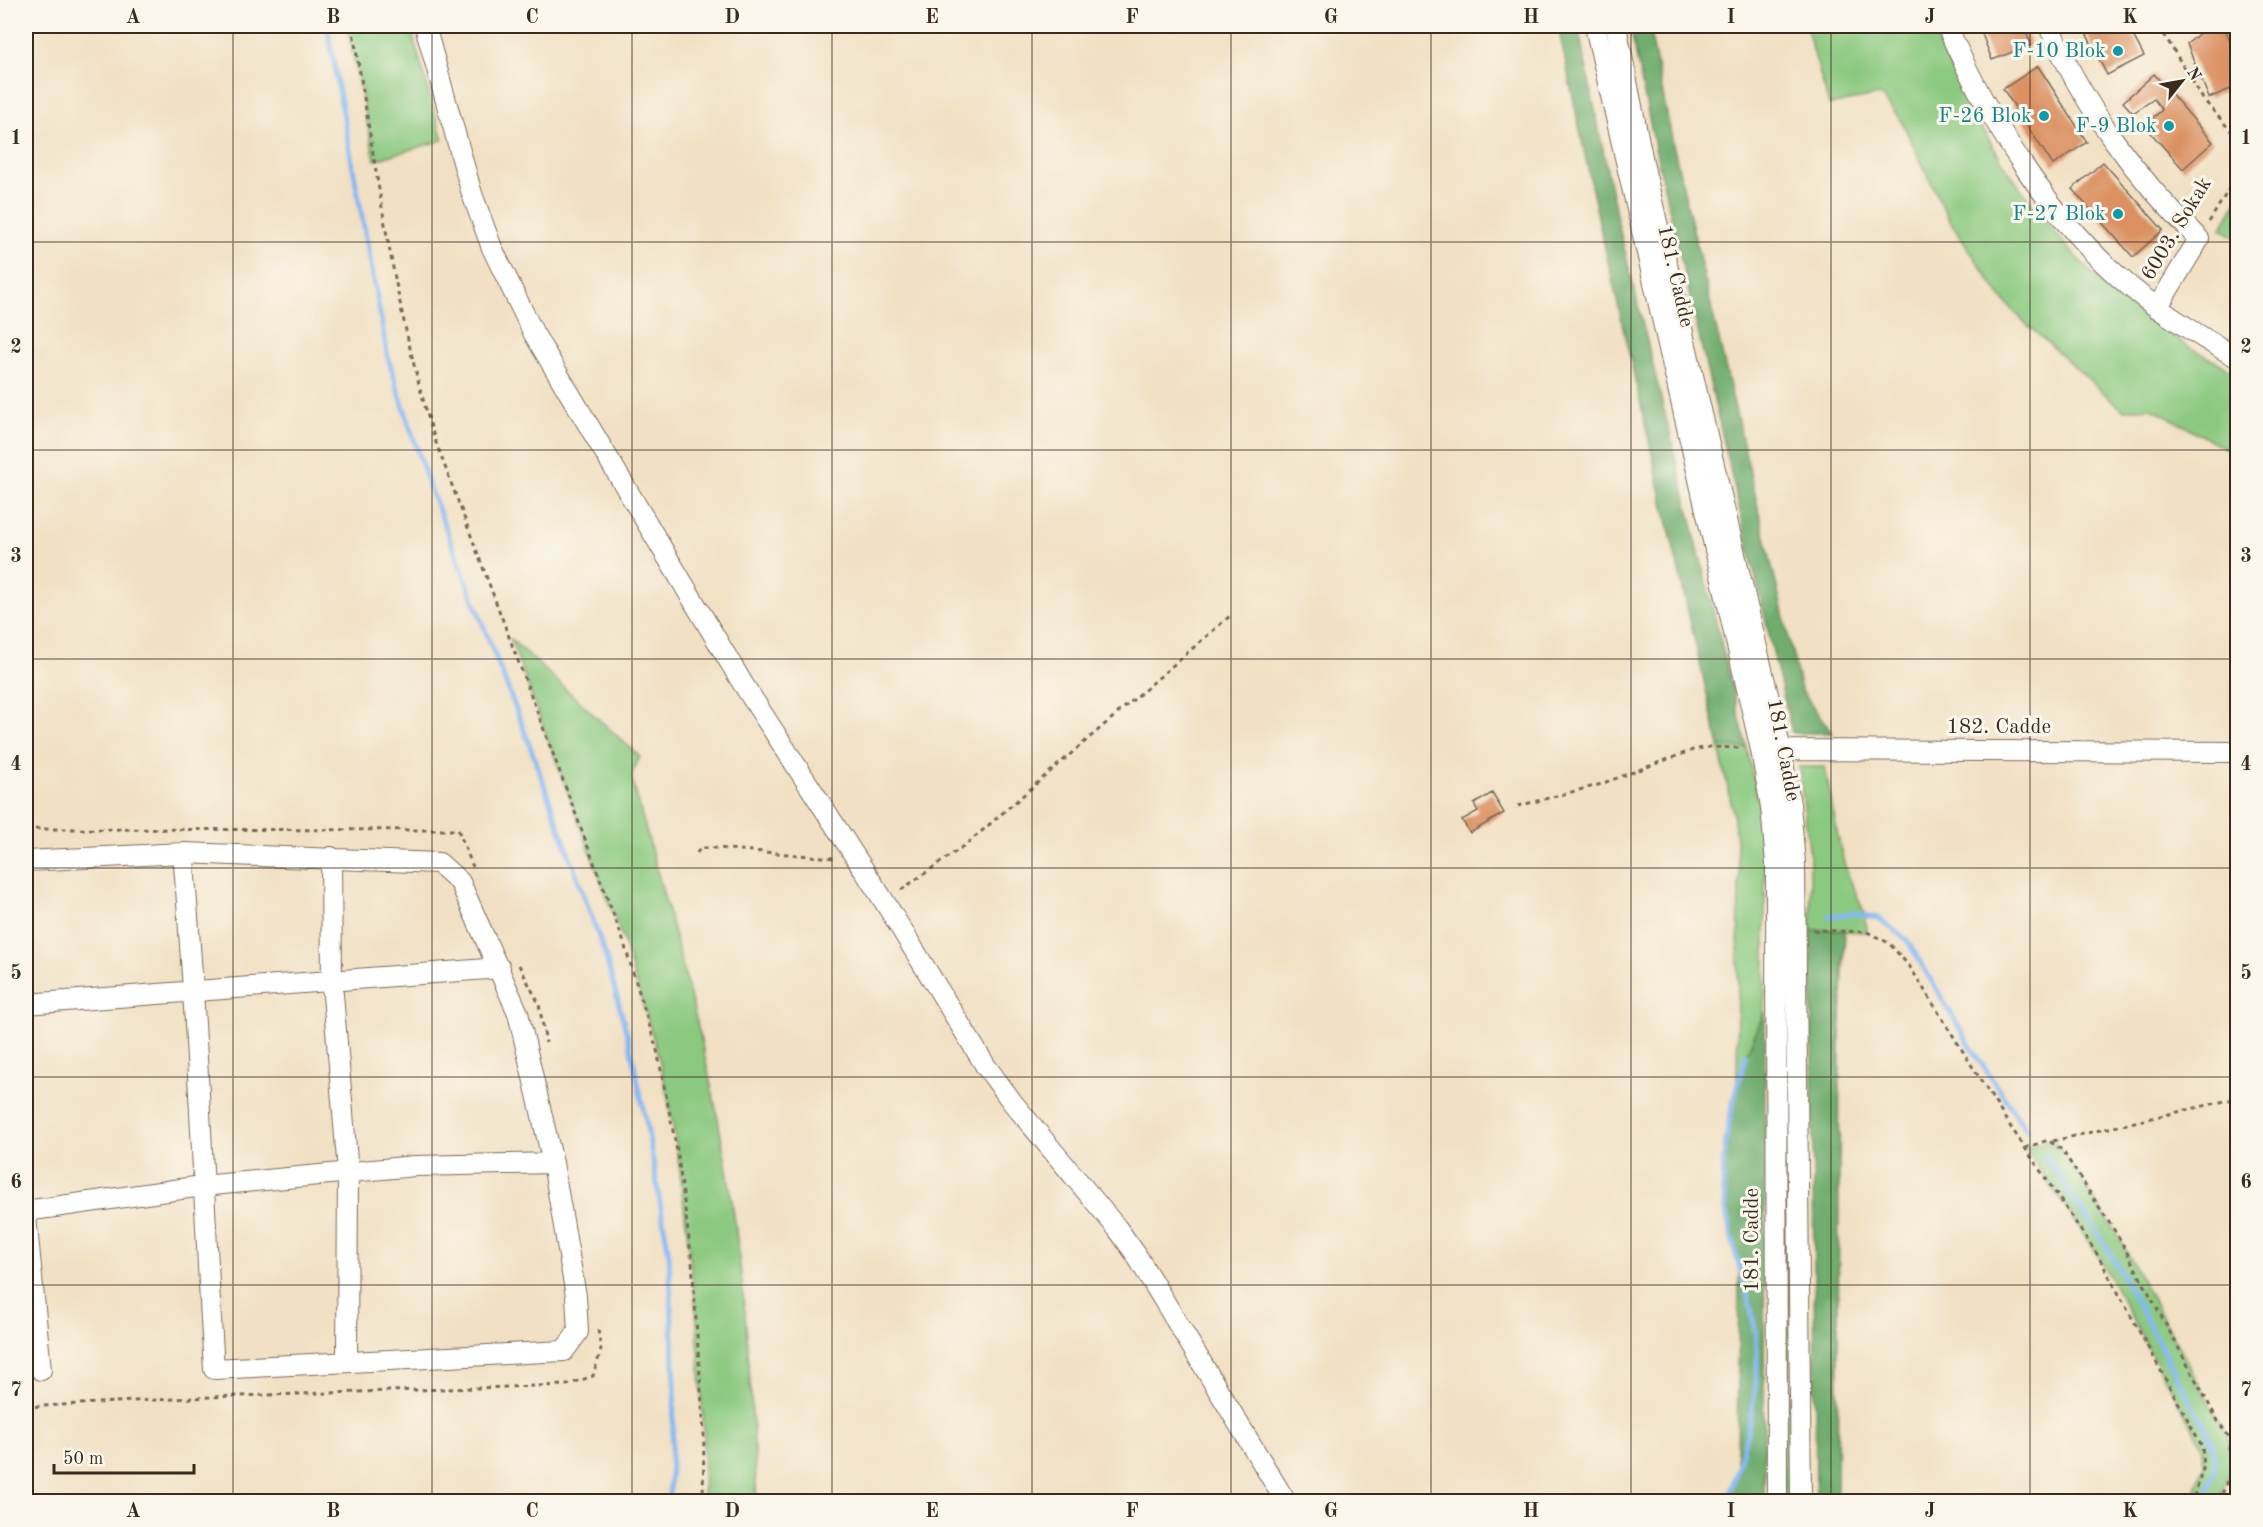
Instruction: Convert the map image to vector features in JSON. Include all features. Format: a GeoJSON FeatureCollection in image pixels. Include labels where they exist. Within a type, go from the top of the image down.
{"type":"FeatureCollection","features":[{"type":"Feature","properties":{"kind":"street"},"geometry":{"type":"LineString","coordinates":[[424,26],[472,194],[510,288],[534,334],[743,684],[884,901],[968,1037],[1012,1103],[1117,1228],[1135,1253],[1286,1502]]}},
{"type":"Feature","properties":{"kind":"street","name":"181. Cadde"},"geometry":{"type":"LineString","coordinates":[[1595,26],[1761,750],[1771,807],[1776,864],[1777,1502]]}},
{"type":"Feature","properties":{"kind":"street","name":"181. Cadde"},"geometry":{"type":"LineString","coordinates":[[1616,26],[1644,167],[1780,750],[1791,816],[1796,929],[1801,1502]]}},
{"type":"Feature","properties":{"kind":"street"},"geometry":{"type":"LineString","coordinates":[[1947,26],[1974,83],[2028,172],[2088,244],[2126,284],[2157,308],[2238,358]]}},
{"type":"Feature","properties":{"kind":"street"},"geometry":{"type":"LineString","coordinates":[[2049,26],[2071,72],[2113,136],[2163,201],[2199,239]]}},
{"type":"Feature","properties":{"kind":"street","name":"6003. Sokak"},"geometry":{"type":"LineString","coordinates":[[2157,308],[2199,239]]}},
{"type":"Feature","properties":{"kind":"street","name":"182. Cadde"},"geometry":{"type":"LineString","coordinates":[[1761,750],[2238,752]]}},
{"type":"Feature","properties":{"kind":"street"},"geometry":{"type":"LineString","coordinates":[[26,861],[183,853],[439,862],[460,882],[509,965],[553,1163],[576,1296],[578,1332],[564,1351],[214,1369],[202,1185],[195,993],[183,853]]}},
{"type":"Feature","properties":{"kind":"street"},"geometry":{"type":"LineString","coordinates":[[331,857],[332,983],[348,1172],[346,1361]]}},
{"type":"Feature","properties":{"kind":"street"},"geometry":{"type":"LineString","coordinates":[[26,1004],[332,983],[509,965]]}},
{"type":"Feature","properties":{"kind":"street"},"geometry":{"type":"LineString","coordinates":[[26,1211],[202,1185],[415,1166],[553,1163]]}},
{"type":"Feature","properties":{"kind":"street"},"geometry":{"type":"LineString","coordinates":[[26,1216],[41,1370]]}},
{"type":"Feature","properties":{"kind":"path"},"geometry":{"type":"LineString","coordinates":[[352,26],[384,213],[421,396],[619,929],[657,1050],[678,1156],[692,1262],[704,1434],[703,1502]]}},
{"type":"Feature","properties":{"kind":"path"},"geometry":{"type":"LineString","coordinates":[[2159,26],[2203,99],[2238,139]]}},
{"type":"Feature","properties":{"kind":"path","name":"6003. Sokak"},"geometry":{"type":"LineString","coordinates":[[2199,239],[2238,174]]}},
{"type":"Feature","properties":{"kind":"path"},"geometry":{"type":"LineString","coordinates":[[884,901],[969,843],[1231,615]]}},
{"type":"Feature","properties":{"kind":"path"},"geometry":{"type":"LineString","coordinates":[[1518,806],[1598,785],[1693,750],[1727,746],[1761,750]]}},
{"type":"Feature","properties":{"kind":"path"},"geometry":{"type":"LineString","coordinates":[[26,829],[458,830],[474,869]]}},
{"type":"Feature","properties":{"kind":"path"},"geometry":{"type":"LineString","coordinates":[[697,853],[700,848],[717,848],[856,860]]}},
{"type":"Feature","properties":{"kind":"path"},"geometry":{"type":"LineString","coordinates":[[1796,929],[1867,932],[1889,943],[1910,967],[2025,1148],[2097,1254],[2202,1446],[2204,1466],[2192,1502]]}},
{"type":"Feature","properties":{"kind":"path"},"geometry":{"type":"LineString","coordinates":[[509,965],[539,1004],[548,1049]]}},
{"type":"Feature","properties":{"kind":"path"},"geometry":{"type":"LineString","coordinates":[[2025,1148],[2044,1140],[2053,1141],[2238,1098]]}},
{"type":"Feature","properties":{"kind":"path"},"geometry":{"type":"LineString","coordinates":[[2053,1141],[2062,1150],[2118,1236],[2229,1439],[2238,1450]]}},
{"type":"Feature","properties":{"kind":"path"},"geometry":{"type":"LineString","coordinates":[[26,1407],[209,1397],[567,1385],[593,1376],[601,1350],[597,1326]]}},
{"type":"Feature","properties":{"kind":"path"},"geometry":{"type":"LineString","coordinates":[[2219,1502],[2230,1474],[2229,1439]]}},
{"type":"Feature","properties":{"kind":"green space"},"geometry":{"type":"Polygon","coordinates":[[[347,26],[410,26],[443,140],[375,160],[347,26]]]}},
{"type":"Feature","properties":{"kind":"green space"},"geometry":{"type":"Polygon","coordinates":[[[1558,26],[1578,26],[1617,219],[1747,748],[1719,747],[1599,222],[1558,26]]]}},
{"type":"Feature","properties":{"kind":"green space"},"geometry":{"type":"Polygon","coordinates":[[[1630,26],[1649,26],[1673,144],[1801,690],[1832,733],[1792,733],[1657,157],[1630,26]]]}},
{"type":"Feature","properties":{"kind":"green space"},"geometry":{"type":"Polygon","coordinates":[[[1806,26],[1932,26],[1971,109],[1995,150],[2050,227],[2081,262],[2151,323],[2237,373],[2237,455],[2158,411],[2150,408],[2123,410],[2023,321],[2001,297],[1948,218],[1901,120],[1880,95],[1829,105],[1806,26]]]}},
{"type":"Feature","properties":{"kind":"green space"},"geometry":{"type":"Polygon","coordinates":[[[2237,201],[2238,238],[2221,229],[2237,201]]]}},
{"type":"Feature","properties":{"kind":"green space"},"geometry":{"type":"Polygon","coordinates":[[[510,638],[640,757],[632,779],[695,1015],[716,1110],[732,1201],[746,1329],[757,1501],[703,1501],[704,1434],[696,1309],[678,1156],[668,1097],[657,1050],[623,940],[510,638]]]}},
{"type":"Feature","properties":{"kind":"green space"},"geometry":{"type":"Polygon","coordinates":[[[1719,747],[1747,748],[1760,811],[1765,862],[1765,1011],[1746,1055],[1737,1086],[1739,869],[1733,812],[1719,747]]]}},
{"type":"Feature","properties":{"kind":"green space"},"geometry":{"type":"Polygon","coordinates":[[[1799,767],[1825,767],[1844,863],[1864,914],[1867,932],[1811,930],[1810,856],[1799,767]]]}},
{"type":"Feature","properties":{"kind":"green space"},"geometry":{"type":"Polygon","coordinates":[[[1772,773],[1778,773],[1788,859],[1790,1502],[1784,1501],[1772,773]]]}},
{"type":"Feature","properties":{"kind":"green space"},"geometry":{"type":"Polygon","coordinates":[[[1811,930],[1845,930],[1840,1041],[1837,1502],[1816,1501],[1811,930]]]}},
{"type":"Feature","properties":{"kind":"green space"},"geometry":{"type":"Polygon","coordinates":[[[1765,1011],[1764,1501],[1728,1501],[1737,1469],[1739,1270],[1725,1207],[1725,1148],[1737,1086],[1746,1055],[1765,1011]]]}},
{"type":"Feature","properties":{"kind":"green space"},"geometry":{"type":"Polygon","coordinates":[[[2044,1140],[2053,1141],[2062,1150],[2118,1236],[2229,1439],[2230,1474],[2219,1501],[2192,1501],[2204,1466],[2202,1446],[2097,1254],[2025,1148],[2044,1140]]]}},
{"type":"Feature","properties":{"kind":"building"},"geometry":{"type":"Polygon","coordinates":[[[1979,26],[2018,26],[2021,33],[2026,31],[2031,45],[1992,60],[1979,26]]]}},
{"type":"Feature","properties":{"kind":"building","name":"F-10 Blok"},"geometry":{"type":"Polygon","coordinates":[[[2102,26],[2128,26],[2144,56],[2107,75],[2087,35],[2102,26]]]}},
{"type":"Feature","properties":{"kind":"building"},"geometry":{"type":"Polygon","coordinates":[[[2208,26],[2219,26],[2221,31],[2225,29],[2238,58],[2238,86],[2209,98],[2187,44],[2208,26]]]}},
{"type":"Feature","properties":{"kind":"building","name":"F-26 Blok"},"geometry":{"type":"Polygon","coordinates":[[[2038,66],[2087,142],[2053,165],[2003,89],[2038,66]]]}},
{"type":"Feature","properties":{"kind":"building","name":"F-9 Blok"},"geometry":{"type":"Polygon","coordinates":[[[2154,74],[2213,142],[2183,169],[2144,125],[2162,110],[2154,99],[2133,113],[2123,102],[2154,74]]]}},
{"type":"Feature","properties":{"kind":"building","name":"F-27 Blok"},"geometry":{"type":"Polygon","coordinates":[[[2103,162],[2163,230],[2133,257],[2072,189],[2103,162]]]}},
{"type":"Feature","properties":{"kind":"building"},"geometry":{"type":"Polygon","coordinates":[[[1492,793],[1504,813],[1470,833],[1462,820],[1478,811],[1474,804],[1492,793]]]}},
{"type":"Feature","properties":{"kind":"waterway"},"geometry":{"type":"LineString","coordinates":[[327,26],[388,358],[427,480],[529,743],[605,954],[630,1045],[647,1126],[669,1255],[675,1387],[669,1502]]}},
{"type":"Feature","properties":{"kind":"waterway"},"geometry":{"type":"LineString","coordinates":[[1829,916],[1853,913],[1878,918],[1907,940],[1974,1052],[2027,1131]]}},
{"type":"Feature","properties":{"kind":"waterway"},"geometry":{"type":"LineString","coordinates":[[1728,1502],[1748,1427],[1757,1370],[1756,1334],[1731,1237],[1724,1179],[1726,1137],[1746,1055]]}},
{"type":"Feature","properties":{"kind":"waterway"},"geometry":{"type":"LineString","coordinates":[[2044,1155],[2105,1244],[2210,1437],[2215,1462],[2210,1485],[2203,1502]]}},
{"type":"Feature","properties":{"kind":"place","name":"F-10 Blok"},"geometry":{"type":"Point","coordinates":[2118,51]}},
{"type":"Feature","properties":{"kind":"place","name":"F-26 Blok"},"geometry":{"type":"Point","coordinates":[2044,116]}},
{"type":"Feature","properties":{"kind":"place","name":"F-9 Blok"},"geometry":{"type":"Point","coordinates":[2169,126]}},
{"type":"Feature","properties":{"kind":"place","name":"F-27 Blok"},"geometry":{"type":"Point","coordinates":[2118,214]}}]}
